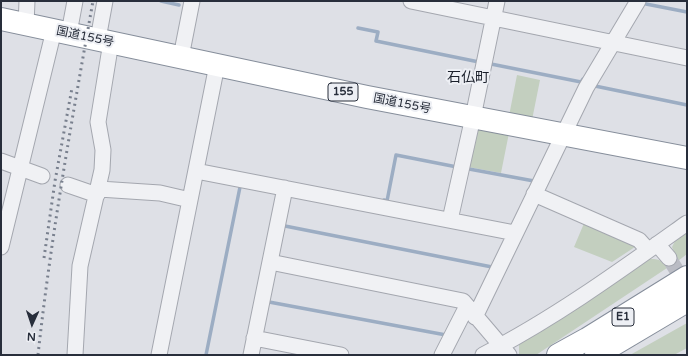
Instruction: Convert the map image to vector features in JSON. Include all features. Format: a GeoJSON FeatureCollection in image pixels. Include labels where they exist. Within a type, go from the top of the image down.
{"type":"FeatureCollection","features":[{"type":"Feature","properties":{"kind":"highway","name":"国道155号"},"geometry":{"type":"LineString","coordinates":[[1,19],[367,97],[687,158]]}},
{"type":"Feature","properties":{"kind":"highway","name":"E1"},"geometry":{"type":"LineString","coordinates":[[558,355],[587,339],[687,277]]}},
{"type":"Feature","properties":{"kind":"highway","name":"E1"},"geometry":{"type":"LineString","coordinates":[[596,355],[687,301]]}},
{"type":"Feature","properties":{"kind":"street"},"geometry":{"type":"LineString","coordinates":[[26,25],[27,1]]}},
{"type":"Feature","properties":{"kind":"street"},"geometry":{"type":"LineString","coordinates":[[1,247],[21,167],[62,32],[74,1]]}},
{"type":"Feature","properties":{"kind":"street"},"geometry":{"type":"LineString","coordinates":[[75,355],[80,266],[102,170],[103,150],[98,122],[105,41],[105,1]]}},
{"type":"Feature","properties":{"kind":"street"},"geometry":{"type":"LineString","coordinates":[[181,57],[192,1]]}},
{"type":"Feature","properties":{"kind":"street"},"geometry":{"type":"LineString","coordinates":[[411,1],[687,58]]}},
{"type":"Feature","properties":{"kind":"street"},"geometry":{"type":"LineString","coordinates":[[450,220],[497,1]]}},
{"type":"Feature","properties":{"kind":"street"},"geometry":{"type":"LineString","coordinates":[[442,355],[471,311],[515,233],[586,88],[638,1]]}},
{"type":"Feature","properties":{"kind":"street"},"geometry":{"type":"LineString","coordinates":[[159,355],[218,65]]}},
{"type":"Feature","properties":{"kind":"street"},"geometry":{"type":"LineString","coordinates":[[1,161],[21,167],[42,176]]}},
{"type":"Feature","properties":{"kind":"street"},"geometry":{"type":"LineString","coordinates":[[196,171],[515,233]]}},
{"type":"Feature","properties":{"kind":"street"},"geometry":{"type":"LineString","coordinates":[[68,185],[98,192],[160,193],[190,200]]}},
{"type":"Feature","properties":{"kind":"street"},"geometry":{"type":"LineString","coordinates":[[251,355],[285,188]]}},
{"type":"Feature","properties":{"kind":"street"},"geometry":{"type":"LineString","coordinates":[[534,194],[639,240],[653,247],[669,258]]}},
{"type":"Feature","properties":{"kind":"street"},"geometry":{"type":"LineString","coordinates":[[483,355],[505,351],[687,224]]}},
{"type":"Feature","properties":{"kind":"street"},"geometry":{"type":"LineString","coordinates":[[270,262],[463,301],[505,351]]}},
{"type":"Feature","properties":{"kind":"street"},"geometry":{"type":"LineString","coordinates":[[254,338],[341,355]]}},
{"type":"Feature","properties":{"kind":"green space"},"geometry":{"type":"Polygon","coordinates":[[[517,75],[540,80],[532,120],[509,116],[517,75]]]}},
{"type":"Feature","properties":{"kind":"green space"},"geometry":{"type":"Polygon","coordinates":[[[476,126],[509,133],[501,173],[468,167],[476,126]]]}},
{"type":"Feature","properties":{"kind":"green space"},"geometry":{"type":"Polygon","coordinates":[[[585,221],[638,245],[612,262],[574,247],[585,221]]]}},
{"type":"Feature","properties":{"kind":"green space"},"geometry":{"type":"Polygon","coordinates":[[[687,230],[687,254],[678,261],[672,247],[676,239],[687,230]]]}},
{"type":"Feature","properties":{"kind":"green space"},"geometry":{"type":"Polygon","coordinates":[[[646,259],[653,259],[663,262],[667,268],[536,355],[519,355],[519,345],[521,342],[646,259]]]}},
{"type":"Feature","properties":{"kind":"green space"},"geometry":{"type":"Polygon","coordinates":[[[687,323],[687,348],[674,355],[630,355],[687,323]]]}},
{"type":"Feature","properties":{"kind":"waterway"},"geometry":{"type":"LineString","coordinates":[[161,1],[179,5]]}},
{"type":"Feature","properties":{"kind":"waterway"},"geometry":{"type":"LineString","coordinates":[[646,4],[687,12]]}},
{"type":"Feature","properties":{"kind":"waterway"},"geometry":{"type":"LineString","coordinates":[[358,28],[378,32],[376,41],[479,62]]}},
{"type":"Feature","properties":{"kind":"waterway"},"geometry":{"type":"LineString","coordinates":[[491,64],[581,82],[583,79]]}},
{"type":"Feature","properties":{"kind":"waterway"},"geometry":{"type":"LineString","coordinates":[[595,86],[687,105]]}},
{"type":"Feature","properties":{"kind":"waterway"},"geometry":{"type":"LineString","coordinates":[[384,200],[387,201],[396,155],[457,167]]}},
{"type":"Feature","properties":{"kind":"waterway"},"geometry":{"type":"LineString","coordinates":[[469,169],[534,181]]}},
{"type":"Feature","properties":{"kind":"waterway"},"geometry":{"type":"LineString","coordinates":[[206,355],[240,187]]}},
{"type":"Feature","properties":{"kind":"waterway"},"geometry":{"type":"LineString","coordinates":[[285,226],[492,267]]}},
{"type":"Feature","properties":{"kind":"waterway"},"geometry":{"type":"LineString","coordinates":[[269,302],[446,335]]}},
{"type":"Feature","properties":{"kind":"tunnel"},"geometry":{"type":"LineString","coordinates":[[669,258],[687,287]]}},
{"type":"Feature","properties":{"kind":"railway"},"geometry":{"type":"LineString","coordinates":[[38,355],[56,222],[93,1]]}},
{"type":"Feature","properties":{"kind":"railway"},"geometry":{"type":"LineString","coordinates":[[44,258],[55,181],[72,88]]}},
{"type":"Feature","properties":{"kind":"district","name":"石仏町"},"geometry":{"type":"Point","coordinates":[468,78]}}]}
